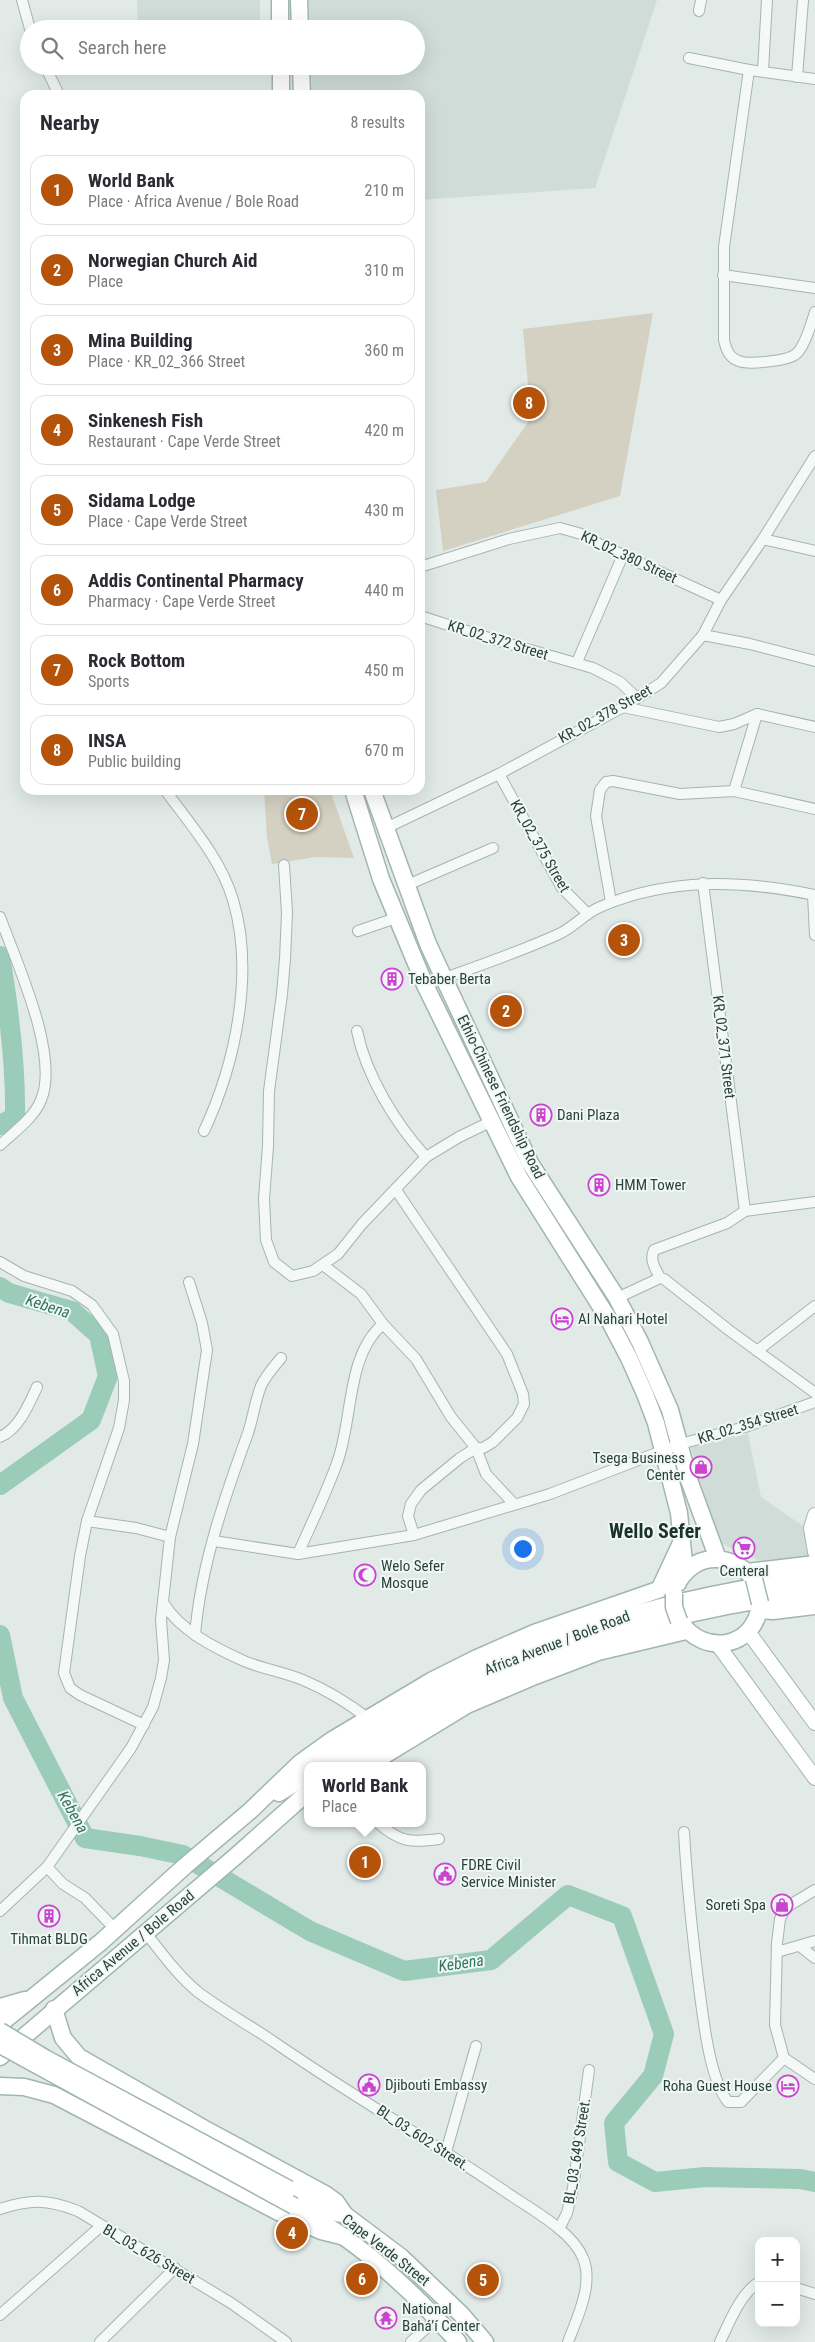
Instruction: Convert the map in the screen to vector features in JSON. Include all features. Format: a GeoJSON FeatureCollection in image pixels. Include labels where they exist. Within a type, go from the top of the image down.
{"type":"FeatureCollection","features":[{"type":"Feature","properties":{"kind":"main road"},"geometry":{"type":"LineString","coordinates":[[280,0],[280,20]]}},
{"type":"Feature","properties":{"kind":"main road"},"geometry":{"type":"LineString","coordinates":[[299,0],[300,20]]}},
{"type":"Feature","properties":{"kind":"main road"},"geometry":{"type":"LineString","coordinates":[[281,75],[281,90]]}},
{"type":"Feature","properties":{"kind":"main road"},"geometry":{"type":"LineString","coordinates":[[301,75],[302,90]]}},
{"type":"Feature","properties":{"kind":"main road","name":"Ethio-Chinese Friendship Road"},"geometry":{"type":"LineString","coordinates":[[355,795],[381,879],[425,985],[519,1177],[608,1318],[629,1358],[656,1424],[679,1513],[682,1541],[676,1579]]}},
{"type":"Feature","properties":{"kind":"main road","name":"Ethio-Chinese Friendship Road"},"geometry":{"type":"LineString","coordinates":[[374,795],[405,886],[443,978],[530,1163],[617,1298],[640,1342],[670,1410],[689,1480],[718,1558]]}},
{"type":"Feature","properties":{"kind":"main road"},"geometry":{"type":"LineString","coordinates":[[815,1515],[811,1528],[815,1552]]}},
{"type":"Feature","properties":{"kind":"main road"},"geometry":{"type":"LineString","coordinates":[[710,1540],[722,1551],[754,1568],[768,1569],[815,1564]]}},
{"type":"Feature","properties":{"kind":"main road"},"geometry":{"type":"LineString","coordinates":[[676,1579],[692,1566],[718,1558],[732,1562],[750,1575],[760,1606],[749,1633],[737,1640],[718,1645],[699,1640],[682,1626],[674,1607],[676,1579],[682,1541]]}},
{"type":"Feature","properties":{"kind":"main road"},"geometry":{"type":"LineString","coordinates":[[750,1575],[768,1569]]}},
{"type":"Feature","properties":{"kind":"main road","name":"Africa Avenue / Bole Road"},"geometry":{"type":"LineString","coordinates":[[0,2024],[101,1942],[114,1928],[250,1811],[300,1763],[431,1681],[477,1658],[534,1633],[676,1579]]}},
{"type":"Feature","properties":{"kind":"main road","name":"Africa Avenue / Bole Road"},"geometry":{"type":"LineString","coordinates":[[326,1762],[404,1711],[458,1682],[507,1660],[588,1628],[657,1607],[710,1595],[758,1585],[815,1579]]}},
{"type":"Feature","properties":{"kind":"main road","name":"Africa Avenue / Bole Road"},"geometry":{"type":"LineString","coordinates":[[349,1762],[442,1705],[508,1673],[554,1654],[642,1625],[696,1613],[815,1592]]}},
{"type":"Feature","properties":{"kind":"main road"},"geometry":{"type":"LineString","coordinates":[[760,1606],[773,1611],[815,1606]]}},
{"type":"Feature","properties":{"kind":"main road","name":"Africa Avenue / Bole Road"},"geometry":{"type":"LineString","coordinates":[[374,1762],[467,1705],[598,1652],[682,1626]]}},
{"type":"Feature","properties":{"kind":"main road"},"geometry":{"type":"LineString","coordinates":[[749,1633],[815,1723]]}},
{"type":"Feature","properties":{"kind":"main road"},"geometry":{"type":"LineString","coordinates":[[718,1645],[815,1778]]}},
{"type":"Feature","properties":{"kind":"main road","name":"Africa Avenue / Bole Road"},"geometry":{"type":"LineString","coordinates":[[250,1811],[304,1777]]}},
{"type":"Feature","properties":{"kind":"main road","name":"Africa Avenue / Bole Road"},"geometry":{"type":"LineString","coordinates":[[0,2057],[304,1796]]}},
{"type":"Feature","properties":{"kind":"main road","name":"Africa Avenue / Bole Road"},"geometry":{"type":"LineString","coordinates":[[266,1830],[304,1806]]}},
{"type":"Feature","properties":{"kind":"main road"},"geometry":{"type":"LineString","coordinates":[[0,2008],[32,1998]]}},
{"type":"Feature","properties":{"kind":"main road"},"geometry":{"type":"LineString","coordinates":[[54,2009],[63,2038],[79,2057],[170,2110],[325,2194],[336,2202],[345,2215]]}},
{"type":"Feature","properties":{"kind":"main road","name":"Cape Verde Street"},"geometry":{"type":"LineString","coordinates":[[0,2031],[46,2058],[289,2189],[324,2207],[345,2215],[422,2275],[461,2314],[485,2342]]}},
{"type":"Feature","properties":{"kind":"main road","name":"Cape Verde Street"},"geometry":{"type":"LineString","coordinates":[[0,2045],[326,2223],[389,2273],[437,2318],[458,2342]]}},
{"type":"Feature","properties":{"kind":"main road"},"geometry":{"type":"LineString","coordinates":[[0,2086],[24,2087],[54,2095],[288,2217],[321,2231],[345,2237]]}},
{"type":"Feature","properties":{"kind":"street"},"geometry":{"type":"LineString","coordinates":[[22,0],[28,20]]}},
{"type":"Feature","properties":{"kind":"street"},"geometry":{"type":"LineString","coordinates":[[699,11],[701,0]]}},
{"type":"Feature","properties":{"kind":"street"},"geometry":{"type":"LineString","coordinates":[[763,71],[767,0]]}},
{"type":"Feature","properties":{"kind":"street"},"geometry":{"type":"LineString","coordinates":[[797,77],[804,0]]}},
{"type":"Feature","properties":{"kind":"street"},"geometry":{"type":"LineString","coordinates":[[689,58],[750,70],[815,79]]}},
{"type":"Feature","properties":{"kind":"street"},"geometry":{"type":"LineString","coordinates":[[750,70],[724,247],[724,340],[728,354],[739,362],[782,361],[797,354],[815,312]]}},
{"type":"Feature","properties":{"kind":"street"},"geometry":{"type":"LineString","coordinates":[[49,75],[57,90]]}},
{"type":"Feature","properties":{"kind":"street"},"geometry":{"type":"LineString","coordinates":[[723,275],[815,288]]}},
{"type":"Feature","properties":{"kind":"street","name":"KR_02_378 Street"},"geometry":{"type":"LineString","coordinates":[[384,829],[499,774],[623,707],[661,683],[703,635],[721,600],[763,539],[815,456]]}},
{"type":"Feature","properties":{"kind":"street","name":"KR_02_380 Street"},"geometry":{"type":"LineString","coordinates":[[425,565],[502,542],[560,528],[585,535],[623,555],[721,600]]}},
{"type":"Feature","properties":{"kind":"street"},"geometry":{"type":"LineString","coordinates":[[763,539],[815,551]]}},
{"type":"Feature","properties":{"kind":"street"},"geometry":{"type":"LineString","coordinates":[[577,662],[623,555]]}},
{"type":"Feature","properties":{"kind":"street","name":"KR_02_372 Street"},"geometry":{"type":"LineString","coordinates":[[425,618],[492,639],[577,662],[608,674],[637,698]]}},
{"type":"Feature","properties":{"kind":"street"},"geometry":{"type":"LineString","coordinates":[[703,635],[750,644],[815,661]]}},
{"type":"Feature","properties":{"kind":"street"},"geometry":{"type":"LineString","coordinates":[[623,707],[719,727],[734,724],[757,714],[815,727]]}},
{"type":"Feature","properties":{"kind":"street"},"geometry":{"type":"LineString","coordinates":[[734,791],[757,714]]}},
{"type":"Feature","properties":{"kind":"street","name":"KR_02_375 Street"},"geometry":{"type":"LineString","coordinates":[[499,774],[562,888],[587,913]]}},
{"type":"Feature","properties":{"kind":"street"},"geometry":{"type":"LineString","coordinates":[[611,902],[596,816],[600,790],[606,782],[614,781],[680,794],[734,791],[815,809]]}},
{"type":"Feature","properties":{"kind":"street"},"geometry":{"type":"LineString","coordinates":[[170,795],[202,841],[220,871],[233,900],[238,924],[241,958],[236,1030],[219,1099],[204,1131]]}},
{"type":"Feature","properties":{"kind":"street"},"geometry":{"type":"LineString","coordinates":[[405,886],[493,848]]}},
{"type":"Feature","properties":{"kind":"street"},"geometry":{"type":"LineString","coordinates":[[284,865],[287,913],[285,959],[269,1091],[268,1146],[264,1199],[266,1240],[274,1262],[292,1276],[314,1271],[338,1254],[362,1224],[426,1156],[492,1121]]}},
{"type":"Feature","properties":{"kind":"street"},"geometry":{"type":"LineString","coordinates":[[425,985],[477,968],[561,933],[587,913],[627,896],[703,883],[751,885],[814,895],[815,935]]}},
{"type":"Feature","properties":{"kind":"street","name":"KR_02_371 Street"},"geometry":{"type":"LineString","coordinates":[[703,883],[745,1211]]}},
{"type":"Feature","properties":{"kind":"street"},"geometry":{"type":"LineString","coordinates":[[0,917],[43,1041],[47,1075],[41,1102],[30,1117],[0,1145]]}},
{"type":"Feature","properties":{"kind":"street"},"geometry":{"type":"LineString","coordinates":[[358,931],[396,918]]}},
{"type":"Feature","properties":{"kind":"street"},"geometry":{"type":"LineString","coordinates":[[357,1030],[370,1071],[398,1122],[426,1156]]}},
{"type":"Feature","properties":{"kind":"street"},"geometry":{"type":"LineString","coordinates":[[396,1190],[507,1354],[523,1394],[524,1404],[517,1418],[493,1442],[483,1448],[476,1448],[421,1490],[411,1504],[408,1516],[414,1534]]}},
{"type":"Feature","properties":{"kind":"street"},"geometry":{"type":"LineString","coordinates":[[815,1202],[745,1211],[727,1223],[654,1250],[651,1256],[660,1278],[669,1282],[757,1351],[815,1393]]}},
{"type":"Feature","properties":{"kind":"street"},"geometry":{"type":"LineString","coordinates":[[0,1262],[24,1276],[77,1294],[92,1305],[113,1334],[124,1381],[124,1400],[119,1428],[88,1521],[80,1556],[64,1674],[70,1688],[80,1695],[144,1725]]}},
{"type":"Feature","properties":{"kind":"street"},"geometry":{"type":"LineString","coordinates":[[323,1265],[361,1294],[383,1324],[416,1360],[451,1417],[476,1448],[486,1474],[514,1504]]}},
{"type":"Feature","properties":{"kind":"street"},"geometry":{"type":"LineString","coordinates":[[617,1298],[660,1278]]}},
{"type":"Feature","properties":{"kind":"street"},"geometry":{"type":"LineString","coordinates":[[0,1911],[47,1866],[131,1748],[153,1707],[162,1678],[164,1650],[162,1620],[170,1537],[193,1444],[207,1350],[202,1323],[189,1282]]}},
{"type":"Feature","properties":{"kind":"street"},"geometry":{"type":"LineString","coordinates":[[757,1351],[815,1306]]}},
{"type":"Feature","properties":{"kind":"street"},"geometry":{"type":"LineString","coordinates":[[298,1554],[338,1462],[354,1381],[364,1350],[374,1333],[383,1324]]}},
{"type":"Feature","properties":{"kind":"street"},"geometry":{"type":"LineString","coordinates":[[195,1635],[199,1601],[222,1505],[248,1432],[260,1388],[280,1358]]}},
{"type":"Feature","properties":{"kind":"street"},"geometry":{"type":"LineString","coordinates":[[0,1437],[12,1430],[24,1413],[37,1387]]}},
{"type":"Feature","properties":{"kind":"street","name":"KR_02_354 Street"},"geometry":{"type":"LineString","coordinates":[[214,1541],[298,1554],[414,1534],[550,1494],[680,1444],[745,1427],[815,1402]]}},
{"type":"Feature","properties":{"kind":"street"},"geometry":{"type":"LineString","coordinates":[[88,1521],[136,1528],[170,1537]]}},
{"type":"Feature","properties":{"kind":"street"},"geometry":{"type":"LineString","coordinates":[[164,1604],[176,1621],[195,1635],[244,1661],[301,1679],[340,1697],[369,1719]]}},
{"type":"Feature","properties":{"kind":"street"},"geometry":{"type":"LineString","coordinates":[[383,1827],[392,1835],[404,1841],[439,1839]]}},
{"type":"Feature","properties":{"kind":"street"},"geometry":{"type":"LineString","coordinates":[[684,1832],[688,1906],[704,2020],[710,2055],[722,2094],[728,2102],[741,2102],[784,2058]]}},
{"type":"Feature","properties":{"kind":"street"},"geometry":{"type":"LineString","coordinates":[[47,1866],[63,1884],[85,1898],[114,1928]]}},
{"type":"Feature","properties":{"kind":"street"},"geometry":{"type":"LineString","coordinates":[[815,1890],[782,1911],[777,1952],[774,2025],[784,2058],[815,2079]]}},
{"type":"Feature","properties":{"kind":"street","name":"BL_03_602 Street."},"geometry":{"type":"LineString","coordinates":[[146,1932],[196,1990],[302,2063],[446,2152],[560,2229],[579,2252],[586,2270],[583,2297],[568,2342]]}},
{"type":"Feature","properties":{"kind":"street"},"geometry":{"type":"LineString","coordinates":[[777,1952],[801,1947],[815,1941]]}},
{"type":"Feature","properties":{"kind":"street"},"geometry":{"type":"LineString","coordinates":[[801,1947],[815,1958]]}},
{"type":"Feature","properties":{"kind":"street"},"geometry":{"type":"LineString","coordinates":[[446,2152],[476,2046]]}},
{"type":"Feature","properties":{"kind":"street","name":"BL_03_649 Street."},"geometry":{"type":"LineString","coordinates":[[560,2229],[567,2213],[573,2188],[589,2070]]}},
{"type":"Feature","properties":{"kind":"street","name":"BL_03_626 Street"},"geometry":{"type":"LineString","coordinates":[[0,2210],[20,2203],[55,2202],[78,2212],[175,2268],[231,2303],[286,2342]]}},
{"type":"Feature","properties":{"kind":"street"},"geometry":{"type":"LineString","coordinates":[[0,2315],[101,2226]]}},
{"type":"Feature","properties":{"kind":"street"},"geometry":{"type":"LineString","coordinates":[[100,2342],[175,2268]]}},
{"type":"Feature","properties":{"kind":"street"},"geometry":{"type":"LineString","coordinates":[[720,2342],[739,2305],[755,2285]]}},
{"type":"Feature","properties":{"kind":"street"},"geometry":{"type":"LineString","coordinates":[[800,2289],[815,2294]]}},
{"type":"Feature","properties":{"kind":"street"},"geometry":{"type":"LineString","coordinates":[[411,2342],[437,2318]]}},
{"type":"Feature","properties":{"kind":"shaded area"},"geometry":{"type":"Polygon","coordinates":[[[137,0],[260,0],[260,20],[138,20],[137,0]]]}},
{"type":"Feature","properties":{"kind":"shaded area"},"geometry":{"type":"Polygon","coordinates":[[[309,0],[657,0],[595,188],[425,200],[425,90],[312,90],[311,75],[425,75],[425,20],[310,20],[309,0]]]}},
{"type":"Feature","properties":{"kind":"shaded area"},"geometry":{"type":"Polygon","coordinates":[[[653,313],[620,496],[443,551],[436,490],[486,482],[531,418],[523,329],[653,313]]]}},
{"type":"Feature","properties":{"kind":"shaded area"},"geometry":{"type":"Polygon","coordinates":[[[264,795],[332,795],[354,858],[316,857],[272,864],[267,837],[264,795]]]}},
{"type":"Feature","properties":{"kind":"shaded area"},"geometry":{"type":"Polygon","coordinates":[[[748,1434],[761,1497],[803,1526],[815,1520],[815,1555],[764,1563],[714,1540],[691,1447],[748,1434]]]}},
{"type":"Feature","properties":{"kind":"waterway","name":"Kebena"},"geometry":{"type":"LineString","coordinates":[[0,956],[11,1036],[15,1097],[15,1117],[0,1125]]}},
{"type":"Feature","properties":{"kind":"waterway","name":"Kebena"},"geometry":{"type":"LineString","coordinates":[[0,1287],[9,1293],[72,1311],[99,1335],[108,1376],[91,1420],[0,1485]]}},
{"type":"Feature","properties":{"kind":"waterway","name":"Kebena"},"geometry":{"type":"LineString","coordinates":[[0,1635],[13,1698],[85,1838],[140,1846],[183,1855],[310,1931],[404,1971],[491,1960],[568,1895],[622,1916],[664,2034],[653,2076],[614,2123],[618,2162],[655,2182],[705,2177],[800,2179],[815,2182]]}},
{"type":"Feature","properties":{"kind":"place","name":"INSA"},"geometry":{"type":"Point","coordinates":[529,403]}},
{"type":"Feature","properties":{"kind":"place","name":"Rock Bottom"},"geometry":{"type":"Point","coordinates":[302,814]}},
{"type":"Feature","properties":{"kind":"place","name":"Mina Building"},"geometry":{"type":"Point","coordinates":[624,940]}},
{"type":"Feature","properties":{"kind":"place","name":"Tebaber Berta"},"geometry":{"type":"Point","coordinates":[392,979]}},
{"type":"Feature","properties":{"kind":"place","name":"Norwegian Church Aid"},"geometry":{"type":"Point","coordinates":[506,1011]}},
{"type":"Feature","properties":{"kind":"place","name":"Dani Plaza"},"geometry":{"type":"Point","coordinates":[541,1115]}},
{"type":"Feature","properties":{"kind":"place","name":"HMM Tower"},"geometry":{"type":"Point","coordinates":[599,1185]}},
{"type":"Feature","properties":{"kind":"place","name":"Al Nahari Hotel"},"geometry":{"type":"Point","coordinates":[562,1319]}},
{"type":"Feature","properties":{"kind":"place","name":"Tsega Business Center"},"geometry":{"type":"Point","coordinates":[701,1467]}},
{"type":"Feature","properties":{"kind":"place","name":"Centeral"},"geometry":{"type":"Point","coordinates":[744,1548]}},
{"type":"Feature","properties":{"kind":"place","name":"Welo Sefer Mosque"},"geometry":{"type":"Point","coordinates":[365,1575]}},
{"type":"Feature","properties":{"kind":"place","name":"World Bank"},"geometry":{"type":"Point","coordinates":[365,1862]}},
{"type":"Feature","properties":{"kind":"place","name":"FDRE Civil Service Minister"},"geometry":{"type":"Point","coordinates":[445,1874]}},
{"type":"Feature","properties":{"kind":"place","name":"Soreti Spa"},"geometry":{"type":"Point","coordinates":[782,1905]}},
{"type":"Feature","properties":{"kind":"place","name":"Tihmat BLDG"},"geometry":{"type":"Point","coordinates":[49,1916]}},
{"type":"Feature","properties":{"kind":"place","name":"Djibouti Embassy"},"geometry":{"type":"Point","coordinates":[369,2085]}},
{"type":"Feature","properties":{"kind":"place","name":"Roha Guest House"},"geometry":{"type":"Point","coordinates":[788,2086]}},
{"type":"Feature","properties":{"kind":"place","name":"Sinkenesh Fish"},"geometry":{"type":"Point","coordinates":[292,2233]}},
{"type":"Feature","properties":{"kind":"place","name":"Addis Continental Pharmacy"},"geometry":{"type":"Point","coordinates":[362,2279]}},
{"type":"Feature","properties":{"kind":"place","name":"Sidama Lodge"},"geometry":{"type":"Point","coordinates":[483,2280]}},
{"type":"Feature","properties":{"kind":"place","name":"National Bahá’í Center"},"geometry":{"type":"Point","coordinates":[386,2318]}},
{"type":"Feature","properties":{"kind":"district","name":"Wello Sefer"},"geometry":{"type":"Point","coordinates":[655,1531]}}]}
